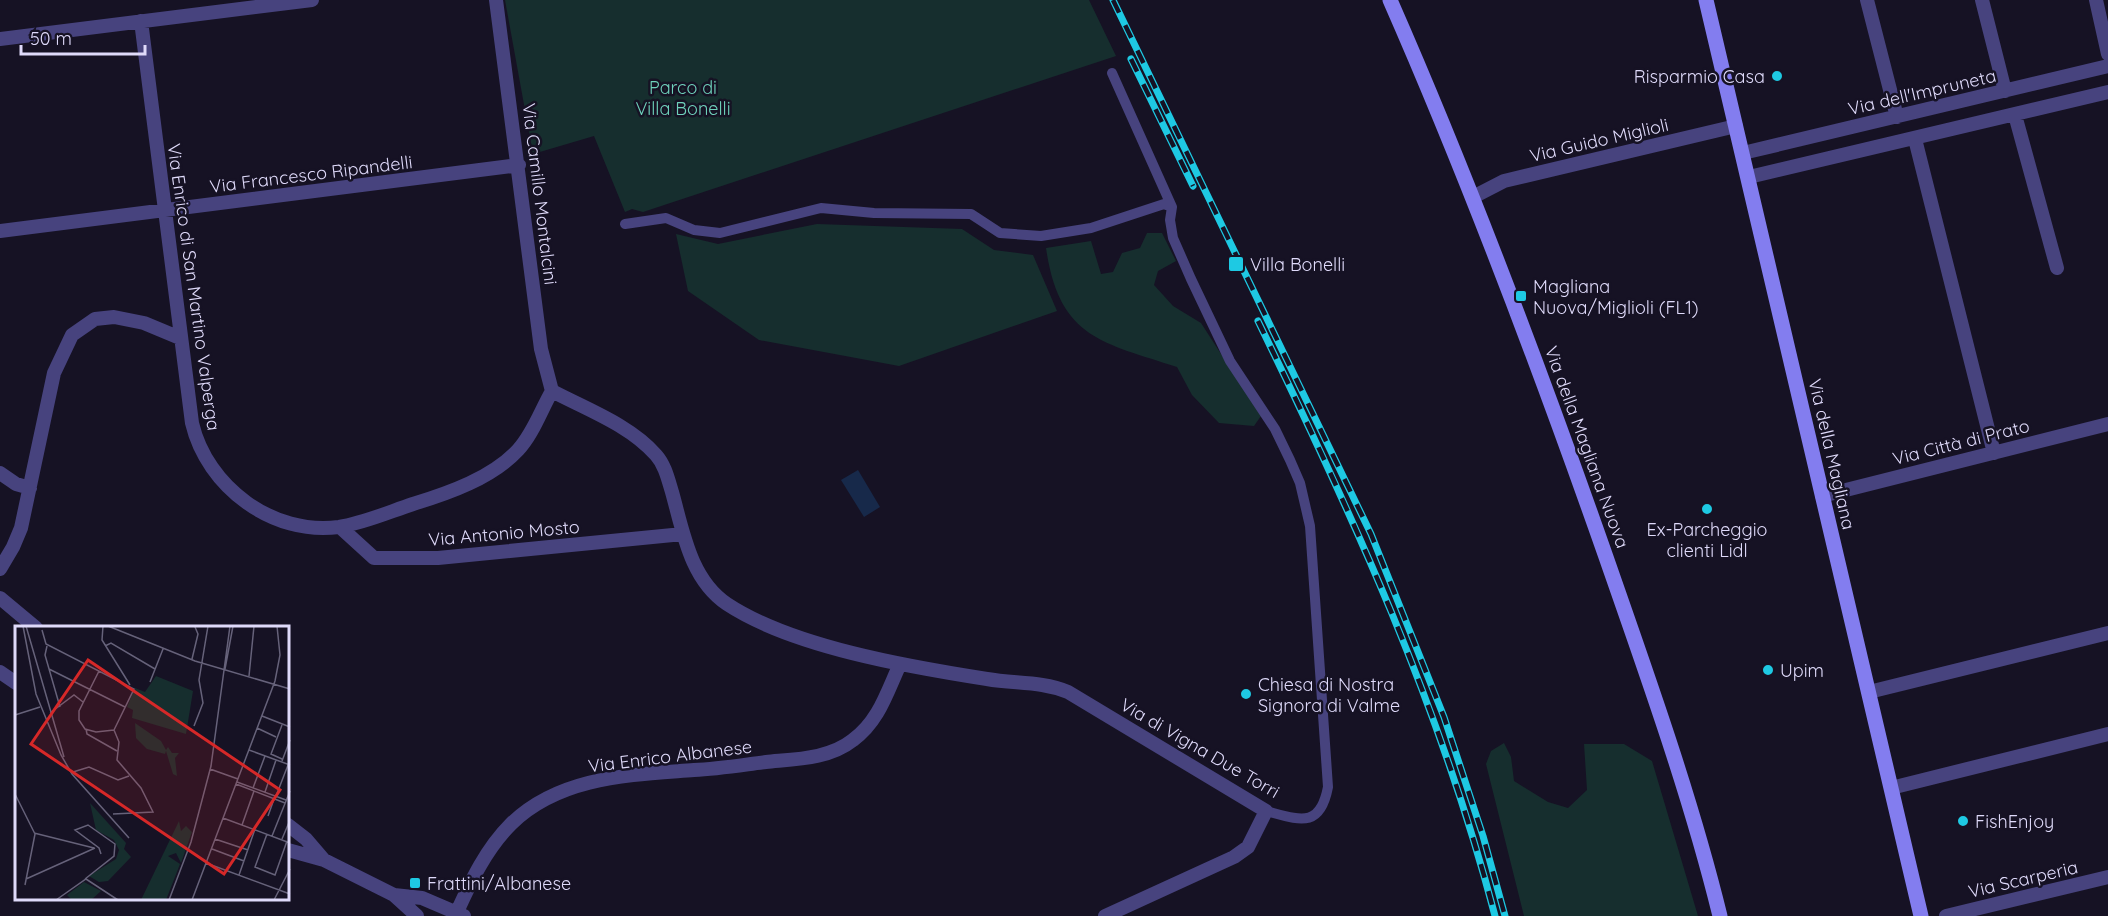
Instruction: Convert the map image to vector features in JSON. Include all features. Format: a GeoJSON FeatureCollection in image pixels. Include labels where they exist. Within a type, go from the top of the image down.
{"type":"FeatureCollection","features":[{"type":"Feature","properties":{"kind":"main road","name":"Via della Magliana Nuova"},"geometry":{"type":"LineString","coordinates":[[1390,0],[1473,197],[1550,399],[1650,683],[1698,833],[1720,916]]}},
{"type":"Feature","properties":{"kind":"main road","name":"Via della Magliana"},"geometry":{"type":"LineString","coordinates":[[1706,0],[1921,916]]}},
{"type":"Feature","properties":{"kind":"street"},"geometry":{"type":"LineString","coordinates":[[0,39],[312,0]]}},
{"type":"Feature","properties":{"kind":"street","name":"Via Camillo Montalcini"},"geometry":{"type":"LineString","coordinates":[[496,0],[541,349],[552,391]]}},
{"type":"Feature","properties":{"kind":"street"},"geometry":{"type":"LineString","coordinates":[[1867,0],[1897,117]]}},
{"type":"Feature","properties":{"kind":"street"},"geometry":{"type":"LineString","coordinates":[[1982,0],[2005,91]]}},
{"type":"Feature","properties":{"kind":"street"},"geometry":{"type":"LineString","coordinates":[[2096,0],[2108,54]]}},
{"type":"Feature","properties":{"kind":"street","name":"Via Enrico di San Martino Valperga"},"geometry":{"type":"LineString","coordinates":[[141,21],[163,211],[194,429],[205,457],[225,483],[246,502],[277,519],[312,526],[340,527],[428,499],[492,470],[518,450],[527,438],[552,391]]}},
{"type":"Feature","properties":{"kind":"street","name":"Via dell'Impruneta"},"geometry":{"type":"LineString","coordinates":[[1743,153],[2108,66]]}},
{"type":"Feature","properties":{"kind":"street","name":"Via di Vigna Due Torri"},"geometry":{"type":"LineString","coordinates":[[552,391],[640,439],[657,456],[668,476],[683,534],[705,580],[727,603],[770,626],[900,664],[991,680],[1041,683],[1060,689],[1266,811],[1297,819],[1307,819],[1320,812],[1328,787],[1310,526],[1300,483],[1275,429],[1230,361],[1191,279],[1173,238],[1170,220],[1172,207],[1112,74]]}},
{"type":"Feature","properties":{"kind":"street"},"geometry":{"type":"LineString","coordinates":[[1749,177],[2108,92]]}},
{"type":"Feature","properties":{"kind":"street"},"geometry":{"type":"LineString","coordinates":[[2015,115],[2057,268]]}},
{"type":"Feature","properties":{"kind":"street","name":"Via Guido Miglioli"},"geometry":{"type":"LineString","coordinates":[[1473,197],[1504,181],[1736,126]]}},
{"type":"Feature","properties":{"kind":"street"},"geometry":{"type":"LineString","coordinates":[[1915,139],[1994,453]]}},
{"type":"Feature","properties":{"kind":"street","name":"Via Francesco Ripandelli"},"geometry":{"type":"LineString","coordinates":[[0,231],[519,165]]}},
{"type":"Feature","properties":{"kind":"street"},"geometry":{"type":"LineString","coordinates":[[625,224],[666,219],[694,230],[720,233],[821,208],[874,213],[971,214],[1000,232],[1041,236],[1091,228],[1164,204],[1172,207]]}},
{"type":"Feature","properties":{"kind":"street"},"geometry":{"type":"LineString","coordinates":[[0,569],[18,536],[54,373],[72,335],[95,319],[114,317],[144,323],[180,338]]}},
{"type":"Feature","properties":{"kind":"street","name":"Via Città di Prato"},"geometry":{"type":"LineString","coordinates":[[1822,496],[2108,424]]}},
{"type":"Feature","properties":{"kind":"street"},"geometry":{"type":"LineString","coordinates":[[0,473],[16,484],[30,488]]}},
{"type":"Feature","properties":{"kind":"street","name":"Via Antonio Mosto"},"geometry":{"type":"LineString","coordinates":[[340,527],[374,558],[438,558],[683,534]]}},
{"type":"Feature","properties":{"kind":"street"},"geometry":{"type":"LineString","coordinates":[[0,598],[34,626]]}},
{"type":"Feature","properties":{"kind":"street"},"geometry":{"type":"LineString","coordinates":[[1869,692],[2108,633]]}},
{"type":"Feature","properties":{"kind":"street","name":"Via Enrico Albanese"},"geometry":{"type":"LineString","coordinates":[[460,914],[478,868],[494,844],[512,824],[551,795],[592,782],[640,774],[810,758],[838,749],[858,737],[874,719],[900,664]]}},
{"type":"Feature","properties":{"kind":"street"},"geometry":{"type":"LineString","coordinates":[[0,672],[15,682]]}},
{"type":"Feature","properties":{"kind":"street"},"geometry":{"type":"LineString","coordinates":[[1891,788],[2108,734]]}},
{"type":"Feature","properties":{"kind":"street"},"geometry":{"type":"LineString","coordinates":[[1105,916],[1234,857],[1248,847],[1266,811]]}},
{"type":"Feature","properties":{"kind":"street"},"geometry":{"type":"LineString","coordinates":[[290,827],[306,839],[324,860]]}},
{"type":"Feature","properties":{"kind":"street"},"geometry":{"type":"LineString","coordinates":[[290,851],[324,860],[394,895],[417,916]]}},
{"type":"Feature","properties":{"kind":"street","name":"Via Scarperia"},"geometry":{"type":"LineString","coordinates":[[1946,916],[2108,877]]}},
{"type":"Feature","properties":{"kind":"street"},"geometry":{"type":"LineString","coordinates":[[394,895],[422,898],[460,914]]}},
{"type":"Feature","properties":{"kind":"green space","name":"Parco di Villa Bonelli"},"geometry":{"type":"Polygon","coordinates":[[[505,0],[1089,0],[1116,56],[643,212],[632,209],[625,212],[594,136],[533,154],[505,0]]]}},
{"type":"Feature","properties":{"kind":"green space"},"geometry":{"type":"Polygon","coordinates":[[[817,224],[962,229],[994,250],[1033,255],[1057,311],[899,366],[759,340],[688,291],[676,234],[718,244],[817,224]]]}},
{"type":"Feature","properties":{"kind":"green space"},"geometry":{"type":"Polygon","coordinates":[[[1147,233],[1162,233],[1176,261],[1158,271],[1154,285],[1173,306],[1201,323],[1261,416],[1254,426],[1219,423],[1192,395],[1177,367],[1126,351],[1088,332],[1073,319],[1061,301],[1052,278],[1046,248],[1091,241],[1101,274],[1113,272],[1122,253],[1140,248],[1147,233]]]}},
{"type":"Feature","properties":{"kind":"green space"},"geometry":{"type":"Polygon","coordinates":[[[1504,743],[1511,757],[1514,781],[1548,802],[1568,808],[1587,790],[1584,744],[1624,744],[1652,761],[1698,916],[1524,916],[1486,764],[1491,751],[1504,743]]]}},
{"type":"Feature","properties":{"kind":"water"},"geometry":{"type":"Polygon","coordinates":[[[858,470],[880,507],[864,517],[841,480],[858,470]]]}},
{"type":"Feature","properties":{"kind":"railway"},"geometry":{"type":"LineString","coordinates":[[1113,0],[1371,534],[1444,717],[1483,836],[1505,916]]}},
{"type":"Feature","properties":{"kind":"railway"},"geometry":{"type":"LineString","coordinates":[[1131,59],[1193,186]]}},
{"type":"Feature","properties":{"kind":"railway"},"geometry":{"type":"LineString","coordinates":[[1258,321],[1392,612],[1448,761],[1495,916]]}},
{"type":"Feature","properties":{"kind":"place","name":"Risparmio Casa"},"geometry":{"type":"Point","coordinates":[1777,76]}},
{"type":"Feature","properties":{"kind":"place","name":"Villa Bonelli"},"geometry":{"type":"Point","coordinates":[1236,264]}},
{"type":"Feature","properties":{"kind":"place","name":"Magliana Nuova/Miglioli (FL1)"},"geometry":{"type":"Point","coordinates":[1521,296]}},
{"type":"Feature","properties":{"kind":"place","name":"Ex-Parcheggio clienti Lidl"},"geometry":{"type":"Point","coordinates":[1707,509]}},
{"type":"Feature","properties":{"kind":"place","name":"Upim"},"geometry":{"type":"Point","coordinates":[1768,670]}},
{"type":"Feature","properties":{"kind":"place","name":"Chiesa di Nostra Signora di Valme"},"geometry":{"type":"Point","coordinates":[1246,694]}},
{"type":"Feature","properties":{"kind":"place","name":"FishEnjoy"},"geometry":{"type":"Point","coordinates":[1963,821]}},
{"type":"Feature","properties":{"kind":"place","name":"Frattini/Albanese"},"geometry":{"type":"Point","coordinates":[415,883]}}]}
